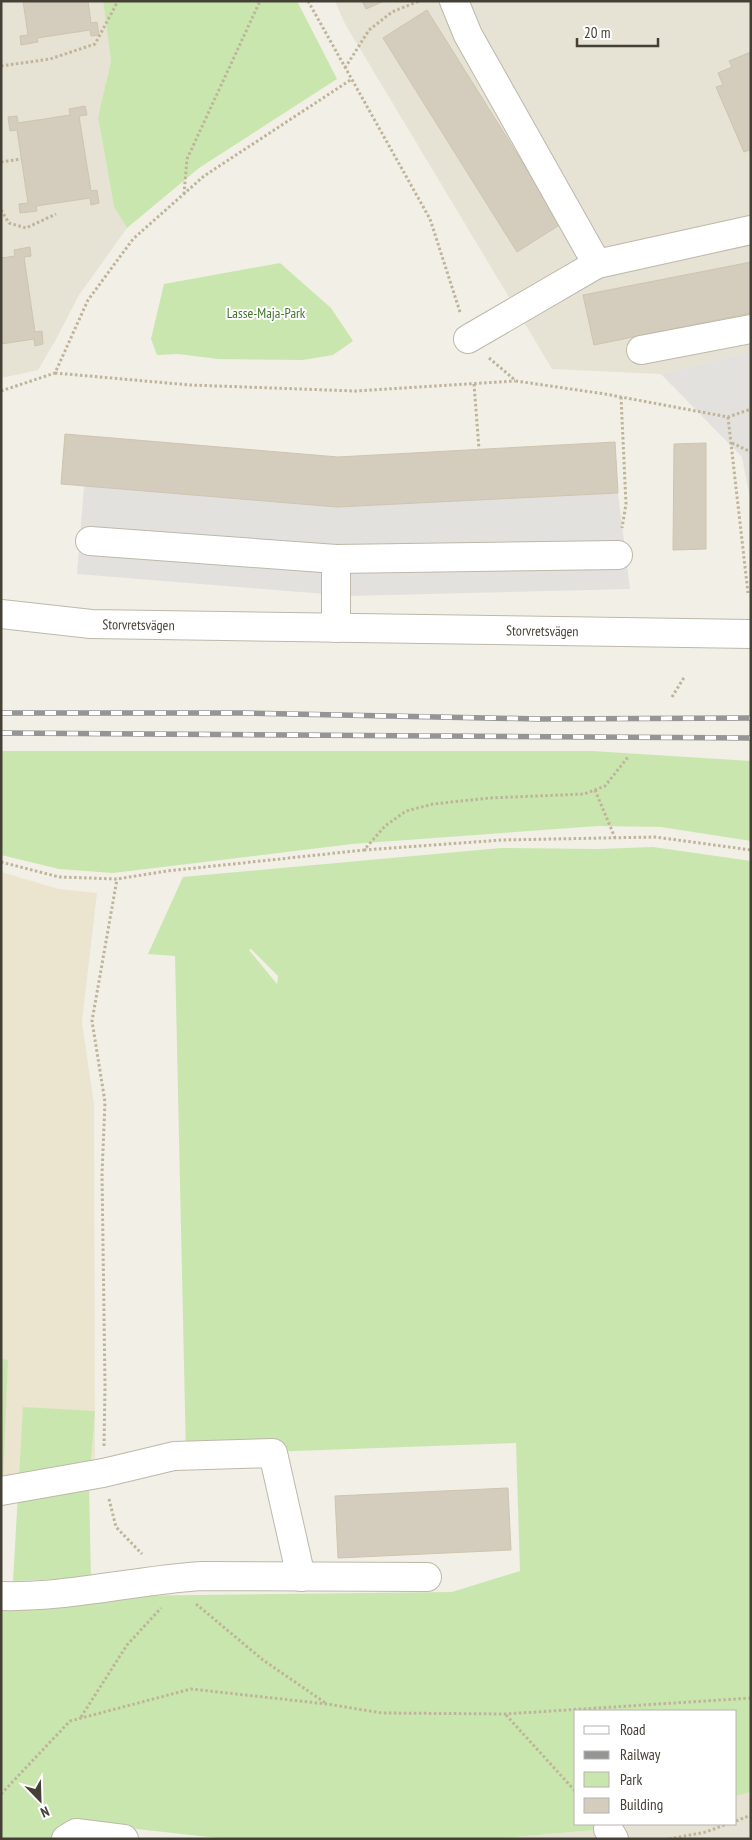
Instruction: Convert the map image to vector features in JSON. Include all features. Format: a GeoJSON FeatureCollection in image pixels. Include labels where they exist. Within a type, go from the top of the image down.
{"type":"FeatureCollection","features":[{"type":"Feature","properties":{"kind":"street"},"geometry":{"type":"LineString","coordinates":[[454,1],[468,35],[597,264]]}},
{"type":"Feature","properties":{"kind":"street"},"geometry":{"type":"LineString","coordinates":[[468,339],[597,264],[751,230]]}},
{"type":"Feature","properties":{"kind":"street"},"geometry":{"type":"LineString","coordinates":[[641,350],[751,330]]}},
{"type":"Feature","properties":{"kind":"street"},"geometry":{"type":"LineString","coordinates":[[90,541],[336,559],[618,556]]}},
{"type":"Feature","properties":{"kind":"street"},"geometry":{"type":"LineString","coordinates":[[336,559],[336,628]]}},
{"type":"Feature","properties":{"kind":"street","name":"Storvretsvägen"},"geometry":{"type":"LineString","coordinates":[[1,614],[91,624],[751,634]]}},
{"type":"Feature","properties":{"kind":"street"},"geometry":{"type":"LineString","coordinates":[[1,1491],[103,1473],[174,1456],[274,1454],[300,1576]]}},
{"type":"Feature","properties":{"kind":"street"},"geometry":{"type":"LineString","coordinates":[[1,1596],[32,1596],[128,1585],[166,1578],[202,1576],[427,1577]]}},
{"type":"Feature","properties":{"kind":"street"},"geometry":{"type":"LineString","coordinates":[[66,1839],[76,1833],[124,1839]]}},
{"type":"Feature","properties":{"kind":"path"},"geometry":{"type":"LineString","coordinates":[[1,66],[50,59],[95,44],[118,1]]}},
{"type":"Feature","properties":{"kind":"path"},"geometry":{"type":"LineString","coordinates":[[184,194],[187,159],[260,1]]}},
{"type":"Feature","properties":{"kind":"path"},"geometry":{"type":"LineString","coordinates":[[308,1],[430,219],[468,339],[516,381]]}},
{"type":"Feature","properties":{"kind":"path"},"geometry":{"type":"LineString","coordinates":[[345,68],[370,30],[392,12],[419,1]]}},
{"type":"Feature","properties":{"kind":"path"},"geometry":{"type":"LineString","coordinates":[[55,373],[88,300],[133,239],[204,176],[352,80]]}},
{"type":"Feature","properties":{"kind":"path"},"geometry":{"type":"LineString","coordinates":[[1,162],[21,159]]}},
{"type":"Feature","properties":{"kind":"path"},"geometry":{"type":"LineString","coordinates":[[1,210],[9,223],[26,228],[56,214]]}},
{"type":"Feature","properties":{"kind":"path"},"geometry":{"type":"LineString","coordinates":[[1,391],[55,373],[190,385],[355,391],[516,381],[728,416],[751,409]]}},
{"type":"Feature","properties":{"kind":"path"},"geometry":{"type":"LineString","coordinates":[[474,384],[479,449]]}},
{"type":"Feature","properties":{"kind":"path"},"geometry":{"type":"LineString","coordinates":[[618,556],[626,504],[621,397]]}},
{"type":"Feature","properties":{"kind":"path"},"geometry":{"type":"LineString","coordinates":[[728,416],[748,593]]}},
{"type":"Feature","properties":{"kind":"path"},"geometry":{"type":"LineString","coordinates":[[731,442],[751,452]]}},
{"type":"Feature","properties":{"kind":"path"},"geometry":{"type":"LineString","coordinates":[[672,697],[685,676]]}},
{"type":"Feature","properties":{"kind":"path"},"geometry":{"type":"LineString","coordinates":[[364,850],[385,826],[406,811],[434,804],[470,800],[584,794],[605,786],[628,757]]}},
{"type":"Feature","properties":{"kind":"path"},"geometry":{"type":"LineString","coordinates":[[594,790],[615,838]]}},
{"type":"Feature","properties":{"kind":"path"},"geometry":{"type":"LineString","coordinates":[[1,862],[59,877],[117,879],[167,871],[364,850],[502,840],[655,837],[751,850]]}},
{"type":"Feature","properties":{"kind":"path"},"geometry":{"type":"LineString","coordinates":[[117,879],[92,1022],[105,1102],[102,1174],[105,1386],[103,1473],[116,1527],[166,1578],[263,1660],[327,1704]]}},
{"type":"Feature","properties":{"kind":"path"},"geometry":{"type":"LineString","coordinates":[[80,1718],[127,1645],[162,1607]]}},
{"type":"Feature","properties":{"kind":"path"},"geometry":{"type":"LineString","coordinates":[[1,1794],[70,1721],[191,1689],[327,1704],[382,1713],[506,1714],[751,1698]]}},
{"type":"Feature","properties":{"kind":"path"},"geometry":{"type":"LineString","coordinates":[[506,1714],[574,1790]]}},
{"type":"Feature","properties":{"kind":"path"},"geometry":{"type":"LineString","coordinates":[[737,1821],[751,1815]]}},
{"type":"Feature","properties":{"kind":"path"},"geometry":{"type":"LineString","coordinates":[[668,1839],[706,1832],[724,1825]]}},
{"type":"Feature","properties":{"kind":"shaded area"},"geometry":{"type":"Polygon","coordinates":[[[1,1],[103,1],[111,61],[98,117],[114,207],[127,228],[79,295],[38,370],[1,378],[1,1]]]}},
{"type":"Feature","properties":{"kind":"shaded area"},"geometry":{"type":"Polygon","coordinates":[[[335,1],[751,1],[751,351],[661,374],[552,369],[344,22],[335,1]]]}},
{"type":"Feature","properties":{"kind":"shaded area"},"geometry":{"type":"Polygon","coordinates":[[[751,351],[751,503],[742,457],[661,374],[751,351]]]}},
{"type":"Feature","properties":{"kind":"shaded area"},"geometry":{"type":"Polygon","coordinates":[[[84,486],[337,507],[618,493],[630,589],[350,596],[77,574],[84,486]]]}},
{"type":"Feature","properties":{"kind":"shaded area"},"geometry":{"type":"Polygon","coordinates":[[[1,872],[59,889],[97,893],[82,1022],[94,1104],[95,1458],[86,1466],[1,1482],[1,872]]]}},
{"type":"Feature","properties":{"kind":"shaded area"},"geometry":{"type":"Polygon","coordinates":[[[751,1792],[751,1839],[492,1839],[608,1829],[624,1825],[737,1825],[737,1796],[751,1792]]]}},
{"type":"Feature","properties":{"kind":"green space"},"geometry":{"type":"Polygon","coordinates":[[[103,1],[297,1],[337,79],[199,168],[127,228],[114,207],[98,117],[111,61],[103,1]]]}},
{"type":"Feature","properties":{"kind":"green space","name":"Lasse-Maja-Park"},"geometry":{"type":"Polygon","coordinates":[[[280,263],[331,308],[353,341],[333,355],[303,360],[218,359],[178,354],[157,355],[151,339],[164,284],[280,263]]]}},
{"type":"Feature","properties":{"kind":"green space"},"geometry":{"type":"Polygon","coordinates":[[[1,751],[592,751],[751,761],[751,841],[661,827],[598,826],[352,844],[113,873],[59,869],[1,855],[1,751]]]}},
{"type":"Feature","properties":{"kind":"green space"},"geometry":{"type":"Polygon","coordinates":[[[653,847],[751,861],[751,1792],[737,1796],[737,1710],[574,1710],[574,1825],[624,1825],[608,1829],[492,1839],[227,1839],[82,1823],[52,1839],[1,1839],[1,1603],[118,1596],[452,1592],[520,1571],[516,1443],[186,1455],[175,956],[148,954],[183,877],[501,848],[597,849],[653,847]],[[251,949],[249,950],[277,984],[278,976],[251,949]]]}},
{"type":"Feature","properties":{"kind":"green space"},"geometry":{"type":"Polygon","coordinates":[[[1,1359],[8,1360],[3,1482],[1,1482],[1,1359]]]}},
{"type":"Feature","properties":{"kind":"green space"},"geometry":{"type":"Polygon","coordinates":[[[23,1407],[95,1411],[89,1485],[91,1578],[13,1581],[23,1407]]]}},
{"type":"Feature","properties":{"kind":"building"},"geometry":{"type":"Polygon","coordinates":[[[23,1],[88,1],[91,23],[97,22],[99,35],[91,36],[90,30],[37,38],[38,42],[21,45],[20,36],[28,35],[23,1]]]}},
{"type":"Feature","properties":{"kind":"building"},"geometry":{"type":"Polygon","coordinates":[[[362,1],[384,1],[366,9],[362,1]]]}},
{"type":"Feature","properties":{"kind":"building"},"geometry":{"type":"Polygon","coordinates":[[[427,10],[561,224],[517,252],[383,38],[427,10]]]}},
{"type":"Feature","properties":{"kind":"building"},"geometry":{"type":"Polygon","coordinates":[[[751,52],[751,154],[749,150],[744,152],[716,87],[723,85],[718,73],[732,67],[729,61],[751,52]]]}},
{"type":"Feature","properties":{"kind":"building"},"geometry":{"type":"Polygon","coordinates":[[[85,106],[87,115],[79,116],[91,191],[97,190],[99,203],[91,205],[90,198],[36,206],[37,211],[20,213],[19,204],[28,203],[17,130],[10,131],[8,117],[17,116],[18,123],[70,115],[69,109],[85,106]]]}},
{"type":"Feature","properties":{"kind":"building"},"geometry":{"type":"Polygon","coordinates":[[[30,247],[31,256],[24,257],[35,332],[42,331],[43,344],[35,346],[34,339],[1,344],[1,258],[15,256],[14,250],[30,247]]]}},
{"type":"Feature","properties":{"kind":"building"},"geometry":{"type":"Polygon","coordinates":[[[751,262],[751,313],[594,345],[583,295],[751,262]]]}},
{"type":"Feature","properties":{"kind":"building"},"geometry":{"type":"Polygon","coordinates":[[[65,434],[338,457],[615,442],[618,493],[337,507],[61,484],[65,434]]]}},
{"type":"Feature","properties":{"kind":"building"},"geometry":{"type":"Polygon","coordinates":[[[706,443],[706,549],[673,550],[674,444],[706,443]]]}},
{"type":"Feature","properties":{"kind":"building"},"geometry":{"type":"Polygon","coordinates":[[[508,1488],[511,1550],[338,1558],[335,1496],[508,1488]]]}},
{"type":"Feature","properties":{"kind":"railway"},"geometry":{"type":"LineString","coordinates":[[1,713],[244,713],[539,719],[751,718]]}},
{"type":"Feature","properties":{"kind":"railway"},"geometry":{"type":"LineString","coordinates":[[1,733],[751,738]]}}]}
